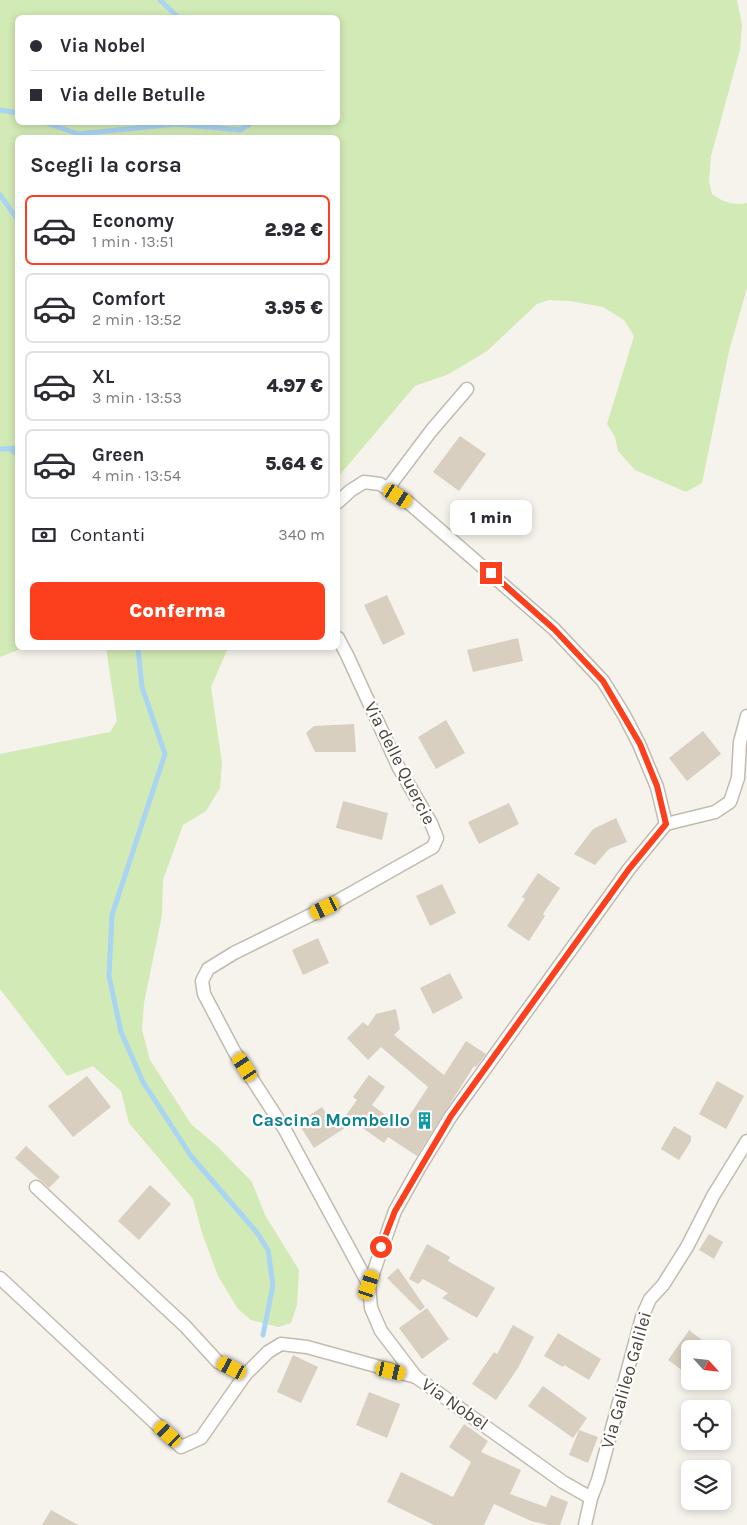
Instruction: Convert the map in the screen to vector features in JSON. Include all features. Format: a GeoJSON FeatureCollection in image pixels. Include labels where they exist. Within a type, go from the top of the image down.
{"type":"FeatureCollection","features":[{"type":"Feature","properties":{"kind":"street"},"geometry":{"type":"LineString","coordinates":[[388,488],[431,431],[467,389]]}},
{"type":"Feature","properties":{"kind":"street"},"geometry":{"type":"LineString","coordinates":[[340,500],[364,482],[380,484],[388,488],[410,502],[554,629],[603,681],[640,744],[657,786],[666,824],[715,812],[730,802],[738,778],[740,742],[747,716]]}},
{"type":"Feature","properties":{"kind":"street","name":"Via delle Quercie"},"geometry":{"type":"LineString","coordinates":[[340,642],[399,768],[432,823],[437,838],[433,847],[325,908],[234,953],[208,969],[202,981],[204,994],[234,1051],[286,1130],[369,1285]]}},
{"type":"Feature","properties":{"kind":"street","name":"Via Nobel"},"geometry":{"type":"LineString","coordinates":[[591,1498],[563,1482],[416,1377],[381,1331],[371,1308],[369,1285],[395,1211],[451,1116],[629,869],[666,824]]}},
{"type":"Feature","properties":{"kind":"street","name":"Via Galileo Galilei"},"geometry":{"type":"LineString","coordinates":[[585,1525],[642,1318],[650,1299],[662,1285],[687,1247],[713,1196],[747,1141]]}},
{"type":"Feature","properties":{"kind":"street"},"geometry":{"type":"LineString","coordinates":[[36,1187],[185,1326],[218,1362],[245,1375]]}},
{"type":"Feature","properties":{"kind":"street"},"geometry":{"type":"LineString","coordinates":[[0,1278],[181,1447],[201,1438],[245,1375],[268,1352],[281,1344],[307,1347],[416,1377]]}},
{"type":"Feature","properties":{"kind":"green space"},"geometry":{"type":"Polygon","coordinates":[[[0,0],[737,0],[742,25],[740,50],[711,156],[709,181],[712,194],[716,197],[733,204],[747,203],[747,288],[729,351],[702,483],[686,492],[635,470],[618,451],[615,437],[607,424],[634,336],[624,320],[603,307],[570,301],[549,300],[537,304],[487,351],[449,374],[415,386],[340,475],[340,135],[15,135],[15,650],[18,650],[0,657],[0,0]]]}},
{"type":"Feature","properties":{"kind":"green space"},"geometry":{"type":"Polygon","coordinates":[[[106,650],[227,650],[211,687],[222,763],[220,788],[206,811],[183,825],[163,880],[162,915],[144,1003],[142,1030],[150,1060],[191,1124],[217,1146],[252,1182],[265,1215],[299,1270],[297,1305],[291,1323],[278,1327],[251,1320],[238,1309],[218,1276],[201,1230],[193,1199],[129,1123],[121,1091],[93,1066],[67,1076],[0,989],[0,754],[110,732],[117,721],[106,650]]]}},
{"type":"Feature","properties":{"kind":"building"},"geometry":{"type":"Polygon","coordinates":[[[460,436],[486,454],[459,491],[433,472],[460,436]]]}},
{"type":"Feature","properties":{"kind":"building"},"geometry":{"type":"Polygon","coordinates":[[[387,595],[405,634],[383,645],[364,605],[387,595]]]}},
{"type":"Feature","properties":{"kind":"building"},"geometry":{"type":"Polygon","coordinates":[[[518,638],[523,661],[473,672],[467,650],[518,638]]]}},
{"type":"Feature","properties":{"kind":"building"},"geometry":{"type":"Polygon","coordinates":[[[446,720],[465,753],[436,769],[418,737],[446,720]]]}},
{"type":"Feature","properties":{"kind":"building"},"geometry":{"type":"Polygon","coordinates":[[[354,724],[356,752],[315,752],[306,733],[314,726],[354,724]]]}},
{"type":"Feature","properties":{"kind":"building"},"geometry":{"type":"Polygon","coordinates":[[[703,731],[721,754],[687,781],[669,758],[703,731]]]}},
{"type":"Feature","properties":{"kind":"building"},"geometry":{"type":"Polygon","coordinates":[[[343,801],[388,813],[382,840],[336,828],[343,801]]]}},
{"type":"Feature","properties":{"kind":"building"},"geometry":{"type":"Polygon","coordinates":[[[509,803],[519,824],[479,844],[468,822],[509,803]]]}},
{"type":"Feature","properties":{"kind":"building"},"geometry":{"type":"Polygon","coordinates":[[[616,818],[627,842],[609,849],[595,865],[574,854],[593,829],[616,818]]]}},
{"type":"Feature","properties":{"kind":"building"},"geometry":{"type":"Polygon","coordinates":[[[538,873],[560,888],[543,914],[545,916],[529,941],[507,926],[525,899],[522,897],[538,873]]]}},
{"type":"Feature","properties":{"kind":"building"},"geometry":{"type":"Polygon","coordinates":[[[442,884],[456,913],[430,926],[416,896],[442,884]]]}},
{"type":"Feature","properties":{"kind":"building"},"geometry":{"type":"Polygon","coordinates":[[[318,938],[329,963],[303,975],[292,950],[318,938]]]}},
{"type":"Feature","properties":{"kind":"building"},"geometry":{"type":"Polygon","coordinates":[[[450,973],[463,998],[433,1014],[420,988],[450,973]]]}},
{"type":"Feature","properties":{"kind":"building"},"geometry":{"type":"Polygon","coordinates":[[[396,1009],[400,1029],[394,1035],[444,1075],[466,1041],[486,1054],[476,1067],[474,1066],[417,1156],[388,1137],[384,1143],[354,1122],[314,1148],[298,1123],[322,1107],[336,1129],[357,1100],[353,1097],[369,1075],[385,1087],[372,1105],[402,1127],[428,1087],[381,1047],[368,1060],[347,1038],[363,1022],[368,1026],[376,1014],[396,1009]]]}},
{"type":"Feature","properties":{"kind":"building"},"geometry":{"type":"Polygon","coordinates":[[[87,1076],[111,1107],[73,1137],[48,1106],[87,1076]]]}},
{"type":"Feature","properties":{"kind":"building"},"geometry":{"type":"Polygon","coordinates":[[[717,1081],[744,1096],[726,1129],[699,1114],[717,1081]]]}},
{"type":"Feature","properties":{"kind":"building"},"geometry":{"type":"Polygon","coordinates":[[[674,1126],[691,1136],[691,1141],[679,1160],[661,1149],[674,1126]]]}},
{"type":"Feature","properties":{"kind":"building"},"geometry":{"type":"Polygon","coordinates":[[[26,1146],[60,1177],[49,1188],[15,1158],[26,1146]]]}},
{"type":"Feature","properties":{"kind":"building"},"geometry":{"type":"Polygon","coordinates":[[[150,1185],[171,1204],[139,1240],[118,1221],[150,1185]]]}},
{"type":"Feature","properties":{"kind":"building"},"geometry":{"type":"Polygon","coordinates":[[[709,1234],[723,1242],[714,1259],[699,1250],[709,1234]]]}},
{"type":"Feature","properties":{"kind":"building"},"geometry":{"type":"Polygon","coordinates":[[[427,1244],[450,1257],[448,1261],[495,1288],[477,1318],[442,1298],[448,1293],[423,1279],[418,1284],[409,1279],[427,1244]]]}},
{"type":"Feature","properties":{"kind":"building"},"geometry":{"type":"Polygon","coordinates":[[[398,1268],[425,1307],[420,1311],[387,1278],[398,1268]]]}},
{"type":"Feature","properties":{"kind":"building"},"geometry":{"type":"Polygon","coordinates":[[[427,1308],[449,1339],[422,1359],[399,1328],[427,1308]]]}},
{"type":"Feature","properties":{"kind":"building"},"geometry":{"type":"Polygon","coordinates":[[[513,1325],[534,1337],[518,1368],[496,1400],[472,1384],[494,1352],[497,1354],[513,1325]]]}},
{"type":"Feature","properties":{"kind":"building"},"geometry":{"type":"Polygon","coordinates":[[[690,1329],[702,1340],[682,1340],[690,1329]]]}},
{"type":"Feature","properties":{"kind":"building"},"geometry":{"type":"Polygon","coordinates":[[[558,1333],[601,1359],[589,1380],[544,1356],[558,1333]]]}},
{"type":"Feature","properties":{"kind":"building"},"geometry":{"type":"Polygon","coordinates":[[[681,1342],[681,1369],[668,1360],[681,1342]]]}},
{"type":"Feature","properties":{"kind":"building"},"geometry":{"type":"Polygon","coordinates":[[[293,1355],[318,1367],[301,1403],[277,1392],[293,1355]]]}},
{"type":"Feature","properties":{"kind":"building"},"geometry":{"type":"Polygon","coordinates":[[[543,1386],[587,1418],[573,1438],[528,1406],[543,1386]]]}},
{"type":"Feature","properties":{"kind":"building"},"geometry":{"type":"Polygon","coordinates":[[[369,1392],[400,1404],[387,1438],[356,1425],[369,1392]]]}},
{"type":"Feature","properties":{"kind":"building"},"geometry":{"type":"Polygon","coordinates":[[[464,1424],[488,1441],[481,1452],[521,1470],[510,1494],[546,1507],[551,1495],[568,1502],[560,1525],[548,1525],[531,1521],[494,1504],[484,1525],[434,1525],[387,1502],[401,1472],[453,1497],[471,1462],[449,1447],[464,1424]]]}},
{"type":"Feature","properties":{"kind":"building"},"geometry":{"type":"Polygon","coordinates":[[[579,1430],[598,1437],[588,1463],[569,1455],[579,1430]]]}},
{"type":"Feature","properties":{"kind":"building"},"geometry":{"type":"Polygon","coordinates":[[[51,1510],[78,1525],[42,1525],[51,1510]]]}},
{"type":"Feature","properties":{"kind":"waterway"},"geometry":{"type":"LineString","coordinates":[[160,0],[176,15]]}},
{"type":"Feature","properties":{"kind":"waterway"},"geometry":{"type":"LineString","coordinates":[[0,110],[15,112]]}},
{"type":"Feature","properties":{"kind":"waterway"},"geometry":{"type":"LineString","coordinates":[[52,125],[78,134],[166,125]]}},
{"type":"Feature","properties":{"kind":"waterway"},"geometry":{"type":"LineString","coordinates":[[187,125],[240,130],[248,125]]}},
{"type":"Feature","properties":{"kind":"waterway"},"geometry":{"type":"LineString","coordinates":[[0,195],[15,216]]}},
{"type":"Feature","properties":{"kind":"waterway"},"geometry":{"type":"LineString","coordinates":[[0,449],[15,448]]}},
{"type":"Feature","properties":{"kind":"waterway"},"geometry":{"type":"LineString","coordinates":[[11,449],[15,453]]}},
{"type":"Feature","properties":{"kind":"waterway"},"geometry":{"type":"LineString","coordinates":[[138,650],[142,687],[165,754],[112,915],[109,976],[121,1032],[143,1082],[191,1156],[258,1234],[268,1250],[273,1285],[263,1335]]}},
{"type":"Feature","properties":{"kind":"place","name":"Cascina Mombello"},"geometry":{"type":"Point","coordinates":[424,1120]}},
{"type":"Feature","properties":{"kind":"route"},"geometry":{"type":"LineString","coordinates":[[381,1247],[395,1211],[451,1116],[629,869],[666,824],[657,786],[640,744],[603,681],[554,629],[491,573]]}}]}
